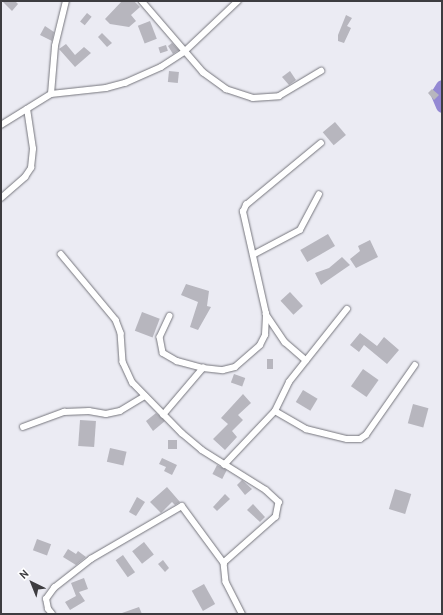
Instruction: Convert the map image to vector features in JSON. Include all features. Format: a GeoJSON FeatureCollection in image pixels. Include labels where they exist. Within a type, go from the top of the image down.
{"type":"FeatureCollection","features":[{"type":"Feature","properties":{"kind":"street"},"geometry":{"type":"LineString","coordinates":[[51,94],[55,46],[66,1]]}},
{"type":"Feature","properties":{"kind":"street"},"geometry":{"type":"LineString","coordinates":[[142,1],[184,52],[213,81],[226,89],[253,98],[279,96],[321,70]]}},
{"type":"Feature","properties":{"kind":"street"},"geometry":{"type":"LineString","coordinates":[[1,125],[51,94],[78,93],[125,83],[161,67],[184,52],[238,1]]}},
{"type":"Feature","properties":{"kind":"street"},"geometry":{"type":"LineString","coordinates":[[1,198],[25,177],[30,168],[33,149],[27,109]]}},
{"type":"Feature","properties":{"kind":"street"},"geometry":{"type":"LineString","coordinates":[[170,316],[160,337],[163,353],[177,361],[203,368],[223,370],[235,367],[250,356],[265,335],[266,314],[243,212],[246,205],[321,143]]}},
{"type":"Feature","properties":{"kind":"street"},"geometry":{"type":"LineString","coordinates":[[253,255],[300,230],[319,195]]}},
{"type":"Feature","properties":{"kind":"street"},"geometry":{"type":"LineString","coordinates":[[61,254],[116,320],[121,333],[123,362],[127,373],[145,396],[163,415],[202,450],[266,490],[279,502],[276,517],[224,563]]}},
{"type":"Feature","properties":{"kind":"street"},"geometry":{"type":"LineString","coordinates":[[224,465],[275,411],[289,382],[347,309]]}},
{"type":"Feature","properties":{"kind":"street"},"geometry":{"type":"LineString","coordinates":[[266,314],[285,342],[306,360]]}},
{"type":"Feature","properties":{"kind":"street"},"geometry":{"type":"LineString","coordinates":[[275,411],[306,429],[347,439],[360,439],[366,435],[416,365]]}},
{"type":"Feature","properties":{"kind":"street"},"geometry":{"type":"LineString","coordinates":[[163,415],[203,368]]}},
{"type":"Feature","properties":{"kind":"street"},"geometry":{"type":"LineString","coordinates":[[23,427],[64,412],[88,411],[106,414],[120,411],[145,396]]}},
{"type":"Feature","properties":{"kind":"street"},"geometry":{"type":"LineString","coordinates":[[52,614],[48,609],[46,599],[54,588],[91,559],[182,506],[224,563],[226,582],[242,614]]}},
{"type":"Feature","properties":{"kind":"building"},"geometry":{"type":"Polygon","coordinates":[[[2,1],[15,1],[18,4],[12,11],[2,1]]]}},
{"type":"Feature","properties":{"kind":"building"},"geometry":{"type":"Polygon","coordinates":[[[122,1],[134,1],[140,7],[131,15],[136,21],[129,27],[110,24],[105,19],[122,1]]]}},
{"type":"Feature","properties":{"kind":"building"},"geometry":{"type":"Polygon","coordinates":[[[87,13],[92,17],[85,25],[80,22],[87,13]]]}},
{"type":"Feature","properties":{"kind":"building"},"geometry":{"type":"Polygon","coordinates":[[[346,15],[352,18],[347,26],[351,28],[344,43],[338,41],[338,35],[346,15]]]}},
{"type":"Feature","properties":{"kind":"building"},"geometry":{"type":"Polygon","coordinates":[[[150,21],[157,39],[145,43],[138,26],[150,21]]]}},
{"type":"Feature","properties":{"kind":"building"},"geometry":{"type":"Polygon","coordinates":[[[45,26],[54,32],[52,41],[40,35],[45,26]]]}},
{"type":"Feature","properties":{"kind":"building"},"geometry":{"type":"Polygon","coordinates":[[[102,33],[112,43],[107,47],[98,37],[102,33]]]}},
{"type":"Feature","properties":{"kind":"building"},"geometry":{"type":"Polygon","coordinates":[[[172,43],[179,50],[173,54],[168,46],[172,43]]]}},
{"type":"Feature","properties":{"kind":"building"},"geometry":{"type":"Polygon","coordinates":[[[66,44],[75,55],[84,47],[91,53],[75,67],[59,49],[66,44]]]}},
{"type":"Feature","properties":{"kind":"building"},"geometry":{"type":"Polygon","coordinates":[[[166,45],[168,51],[160,53],[158,47],[166,45]]]}},
{"type":"Feature","properties":{"kind":"building"},"geometry":{"type":"Polygon","coordinates":[[[169,71],[179,72],[178,83],[168,82],[169,71]]]}},
{"type":"Feature","properties":{"kind":"building"},"geometry":{"type":"Polygon","coordinates":[[[290,71],[296,80],[289,85],[282,77],[290,71]]]}},
{"type":"Feature","properties":{"kind":"building"},"geometry":{"type":"Polygon","coordinates":[[[432,89],[439,95],[434,100],[428,93],[432,89]]]}},
{"type":"Feature","properties":{"kind":"building"},"geometry":{"type":"Polygon","coordinates":[[[335,122],[346,135],[334,145],[323,132],[335,122]]]}},
{"type":"Feature","properties":{"kind":"building"},"geometry":{"type":"Polygon","coordinates":[[[328,234],[335,246],[307,262],[300,250],[328,234]]]}},
{"type":"Feature","properties":{"kind":"building"},"geometry":{"type":"Polygon","coordinates":[[[370,240],[378,257],[356,268],[350,259],[360,251],[358,246],[370,240]]]}},
{"type":"Feature","properties":{"kind":"building"},"geometry":{"type":"Polygon","coordinates":[[[342,257],[350,265],[321,285],[315,273],[329,268],[342,257]]]}},
{"type":"Feature","properties":{"kind":"building"},"geometry":{"type":"Polygon","coordinates":[[[186,284],[209,291],[207,306],[211,307],[198,330],[190,327],[198,302],[181,295],[186,284]]]}},
{"type":"Feature","properties":{"kind":"building"},"geometry":{"type":"Polygon","coordinates":[[[290,292],[303,306],[293,315],[280,301],[290,292]]]}},
{"type":"Feature","properties":{"kind":"building"},"geometry":{"type":"Polygon","coordinates":[[[142,312],[160,319],[153,337],[135,331],[142,312]]]}},
{"type":"Feature","properties":{"kind":"building"},"geometry":{"type":"Polygon","coordinates":[[[360,333],[377,346],[384,337],[399,350],[387,364],[364,345],[359,352],[350,345],[360,333]]]}},
{"type":"Feature","properties":{"kind":"building"},"geometry":{"type":"Polygon","coordinates":[[[267,359],[273,359],[273,369],[267,369],[267,359]]]}},
{"type":"Feature","properties":{"kind":"building"},"geometry":{"type":"Polygon","coordinates":[[[363,369],[379,380],[367,397],[351,386],[363,369]]]}},
{"type":"Feature","properties":{"kind":"building"},"geometry":{"type":"Polygon","coordinates":[[[234,374],[245,378],[242,387],[231,382],[234,374]]]}},
{"type":"Feature","properties":{"kind":"building"},"geometry":{"type":"Polygon","coordinates":[[[303,390],[318,399],[310,411],[296,402],[303,390]]]}},
{"type":"Feature","properties":{"kind":"building"},"geometry":{"type":"Polygon","coordinates":[[[243,394],[251,403],[238,415],[243,420],[232,431],[237,437],[225,450],[213,439],[228,424],[221,418],[243,394]]]}},
{"type":"Feature","properties":{"kind":"building"},"geometry":{"type":"Polygon","coordinates":[[[413,404],[428,408],[423,427],[408,423],[413,404]]]}},
{"type":"Feature","properties":{"kind":"building"},"geometry":{"type":"Polygon","coordinates":[[[156,413],[165,421],[153,431],[146,421],[156,413]]]}},
{"type":"Feature","properties":{"kind":"building"},"geometry":{"type":"Polygon","coordinates":[[[80,420],[96,421],[94,447],[78,446],[80,420]]]}},
{"type":"Feature","properties":{"kind":"building"},"geometry":{"type":"Polygon","coordinates":[[[168,440],[177,440],[177,449],[168,449],[168,440]]]}},
{"type":"Feature","properties":{"kind":"building"},"geometry":{"type":"Polygon","coordinates":[[[110,448],[127,452],[123,465],[107,462],[110,448]]]}},
{"type":"Feature","properties":{"kind":"building"},"geometry":{"type":"Polygon","coordinates":[[[162,458],[177,465],[172,475],[164,471],[166,467],[159,464],[162,458]]]}},
{"type":"Feature","properties":{"kind":"building"},"geometry":{"type":"Polygon","coordinates":[[[217,465],[227,470],[222,479],[212,474],[217,465]]]}},
{"type":"Feature","properties":{"kind":"building"},"geometry":{"type":"Polygon","coordinates":[[[242,480],[252,489],[245,495],[237,485],[242,480]]]}},
{"type":"Feature","properties":{"kind":"building"},"geometry":{"type":"Polygon","coordinates":[[[167,487],[180,502],[175,505],[172,502],[161,513],[150,502],[167,487]]]}},
{"type":"Feature","properties":{"kind":"building"},"geometry":{"type":"Polygon","coordinates":[[[395,489],[411,494],[405,514],[389,509],[395,489]]]}},
{"type":"Feature","properties":{"kind":"building"},"geometry":{"type":"Polygon","coordinates":[[[225,494],[230,499],[217,511],[213,507],[225,494]]]}},
{"type":"Feature","properties":{"kind":"building"},"geometry":{"type":"Polygon","coordinates":[[[137,497],[145,502],[136,516],[129,512],[137,497]]]}},
{"type":"Feature","properties":{"kind":"building"},"geometry":{"type":"Polygon","coordinates":[[[253,504],[265,517],[260,522],[247,510],[253,504]]]}},
{"type":"Feature","properties":{"kind":"building"},"geometry":{"type":"Polygon","coordinates":[[[37,539],[51,544],[47,555],[33,550],[37,539]]]}},
{"type":"Feature","properties":{"kind":"building"},"geometry":{"type":"Polygon","coordinates":[[[144,542],[154,555],[142,564],[132,551],[144,542]]]}},
{"type":"Feature","properties":{"kind":"building"},"geometry":{"type":"Polygon","coordinates":[[[68,549],[76,554],[78,551],[86,557],[76,565],[63,557],[68,549]]]}},
{"type":"Feature","properties":{"kind":"building"},"geometry":{"type":"Polygon","coordinates":[[[123,555],[135,572],[128,577],[116,560],[123,555]]]}},
{"type":"Feature","properties":{"kind":"building"},"geometry":{"type":"Polygon","coordinates":[[[163,560],[169,568],[165,572],[158,564],[163,560]]]}},
{"type":"Feature","properties":{"kind":"building"},"geometry":{"type":"Polygon","coordinates":[[[84,578],[88,589],[79,592],[85,601],[70,610],[65,602],[76,596],[71,583],[84,578]]]}},
{"type":"Feature","properties":{"kind":"building"},"geometry":{"type":"Polygon","coordinates":[[[204,584],[215,604],[203,611],[192,591],[204,584]]]}},
{"type":"Feature","properties":{"kind":"building"},"geometry":{"type":"Polygon","coordinates":[[[139,607],[142,614],[122,614],[122,613],[139,607]]]}},
{"type":"Feature","properties":{"kind":"waterway"},"geometry":{"type":"LineString","coordinates":[[442,86],[437,94],[442,106]]}}]}
